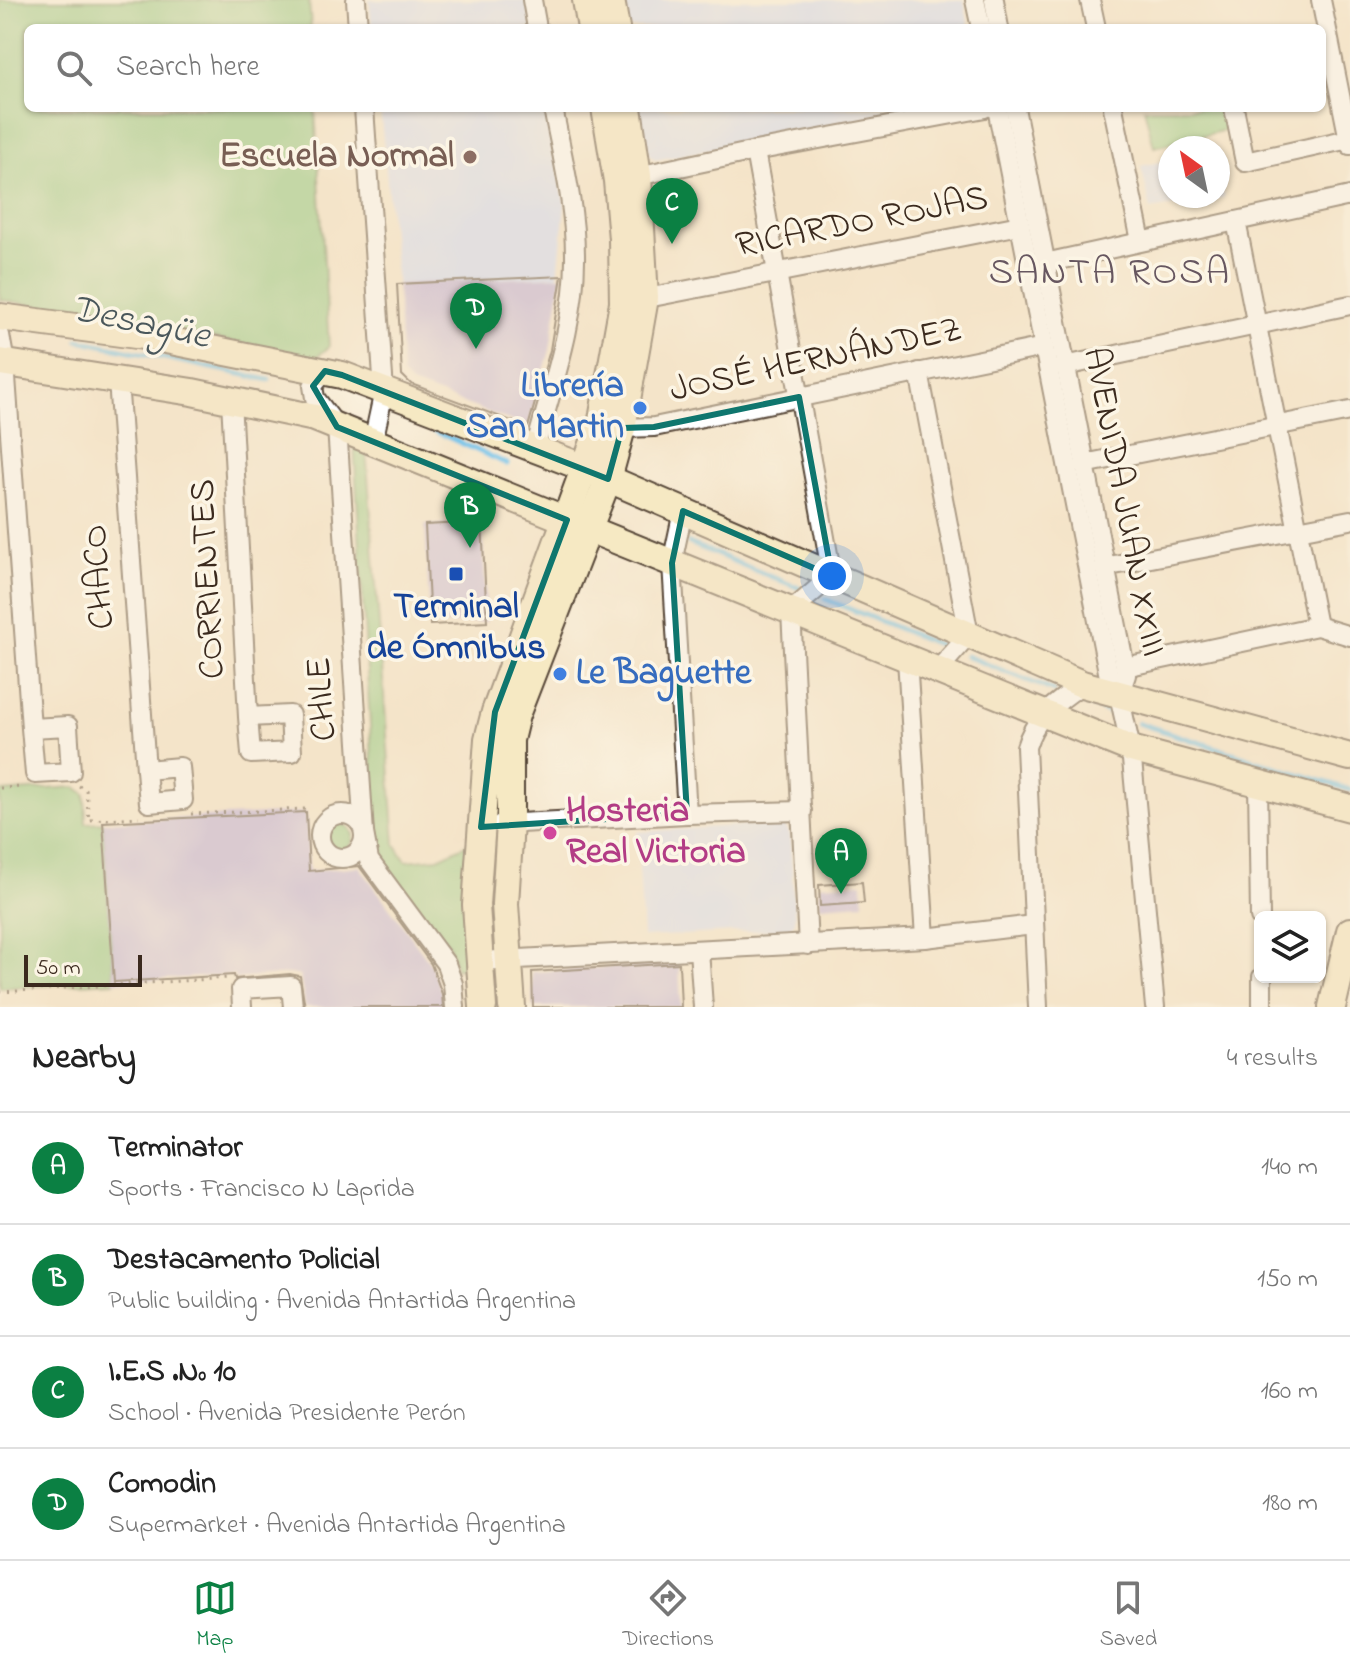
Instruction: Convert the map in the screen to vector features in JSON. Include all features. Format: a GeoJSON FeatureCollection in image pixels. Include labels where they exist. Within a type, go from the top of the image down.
{"type":"FeatureCollection","features":[{"type":"Feature","properties":{"kind":"street"},"geometry":{"type":"LineString","coordinates":[[356,0],[358,24]]}},
{"type":"Feature","properties":{"kind":"street"},"geometry":{"type":"LineString","coordinates":[[532,0],[536,24]]}},
{"type":"Feature","properties":{"kind":"street"},"geometry":{"type":"LineString","coordinates":[[586,0],[590,24]]}},
{"type":"Feature","properties":{"kind":"street"},"geometry":{"type":"LineString","coordinates":[[611,0],[615,24]]}},
{"type":"Feature","properties":{"kind":"street"},"geometry":{"type":"LineString","coordinates":[[975,0],[980,24]]}},
{"type":"Feature","properties":{"kind":"street"},"geometry":{"type":"LineString","coordinates":[[994,0],[998,24]]}},
{"type":"Feature","properties":{"kind":"street"},"geometry":{"type":"LineString","coordinates":[[1090,0],[1095,24]]}},
{"type":"Feature","properties":{"kind":"street"},"geometry":{"type":"LineString","coordinates":[[1321,0],[1324,24]]}},
{"type":"Feature","properties":{"kind":"street"},"geometry":{"type":"LineString","coordinates":[[1235,112],[1245,162],[1349,142],[1327,54]]}},
{"type":"Feature","properties":{"kind":"street"},"geometry":{"type":"LineString","coordinates":[[364,112],[384,391],[373,442]]}},
{"type":"Feature","properties":{"kind":"street"},"geometry":{"type":"LineString","coordinates":[[535,449],[570,319],[575,256],[570,200],[554,112]]}},
{"type":"Feature","properties":{"kind":"street"},"geometry":{"type":"LineString","coordinates":[[606,112],[628,178]]}},
{"type":"Feature","properties":{"kind":"street"},"geometry":{"type":"LineString","coordinates":[[512,1007],[505,904],[510,823],[510,740],[612,424],[634,301],[628,112]]}},
{"type":"Feature","properties":{"kind":"street"},"geometry":{"type":"LineString","coordinates":[[628,178],[964,112]]}},
{"type":"Feature","properties":{"kind":"street","name":"AVENIDA JUAN XXIII"},"geometry":{"type":"LineString","coordinates":[[998,112],[1109,677],[1119,695]]}},
{"type":"Feature","properties":{"kind":"street","name":"AVENIDA JUAN XXIII"},"geometry":{"type":"LineString","coordinates":[[1016,112],[1125,667],[1126,675],[1119,695]]}},
{"type":"Feature","properties":{"kind":"street"},"geometry":{"type":"LineString","coordinates":[[1114,112],[1141,241]]}},
{"type":"Feature","properties":{"kind":"street"},"geometry":{"type":"LineString","coordinates":[[755,151],[832,576]]}},
{"type":"Feature","properties":{"kind":"street"},"geometry":{"type":"LineString","coordinates":[[1045,263],[1350,196]]}},
{"type":"Feature","properties":{"kind":"street"},"geometry":{"type":"LineString","coordinates":[[1236,221],[1317,626]]}},
{"type":"Feature","properties":{"kind":"street","name":"RICARDO ROJAS"},"geometry":{"type":"LineString","coordinates":[[634,301],[1020,225]]}},
{"type":"Feature","properties":{"kind":"street"},"geometry":{"type":"LineString","coordinates":[[1065,366],[1350,305]]}},
{"type":"Feature","properties":{"kind":"street"},"geometry":{"type":"LineString","coordinates":[[0,317],[151,337],[342,375],[597,474],[1082,684],[1350,757]]}},
{"type":"Feature","properties":{"kind":"street"},"geometry":{"type":"LineString","coordinates":[[0,335],[3,362],[31,728],[35,774],[71,772],[68,726],[31,728]]}},
{"type":"Feature","properties":{"kind":"street","name":"JOSÉ HERNÁNDEZ"},"geometry":{"type":"LineString","coordinates":[[612,424],[654,427],[1044,347]]}},
{"type":"Feature","properties":{"kind":"street"},"geometry":{"type":"LineString","coordinates":[[3,362],[231,400],[315,418],[1131,749],[1350,808]]}},
{"type":"Feature","properties":{"kind":"street"},"geometry":{"type":"LineString","coordinates":[[325,371],[313,386],[315,398],[337,427]]}},
{"type":"Feature","properties":{"kind":"street"},"geometry":{"type":"LineString","coordinates":[[919,372],[969,635]]}},
{"type":"Feature","properties":{"kind":"street","name":"CHACO"},"geometry":{"type":"LineString","coordinates":[[118,380],[146,770]]}},
{"type":"Feature","properties":{"kind":"street","name":"CORRIENTES"},"geometry":{"type":"LineString","coordinates":[[231,400],[248,717],[251,754],[292,752],[290,715],[248,717]]}},
{"type":"Feature","properties":{"kind":"street"},"geometry":{"type":"LineString","coordinates":[[1084,464],[1350,411]]}},
{"type":"Feature","properties":{"kind":"street","name":"CHILE"},"geometry":{"type":"LineString","coordinates":[[337,427],[364,833],[369,860],[446,964],[453,984],[455,1007]]}},
{"type":"Feature","properties":{"kind":"street"},"geometry":{"type":"LineString","coordinates":[[683,511],[672,563],[687,814]]}},
{"type":"Feature","properties":{"kind":"street"},"geometry":{"type":"LineString","coordinates":[[1104,567],[1350,520]]}},
{"type":"Feature","properties":{"kind":"street"},"geometry":{"type":"LineString","coordinates":[[483,1007],[476,905],[488,739],[495,712],[578,525]]}},
{"type":"Feature","properties":{"kind":"street"},"geometry":{"type":"LineString","coordinates":[[791,611],[832,576]]}},
{"type":"Feature","properties":{"kind":"street"},"geometry":{"type":"LineString","coordinates":[[791,611],[808,945]]}},
{"type":"Feature","properties":{"kind":"street"},"geometry":{"type":"LineString","coordinates":[[1125,667],[1317,626],[1350,636]]}},
{"type":"Feature","properties":{"kind":"street"},"geometry":{"type":"LineString","coordinates":[[937,671],[969,635]]}},
{"type":"Feature","properties":{"kind":"street"},"geometry":{"type":"LineString","coordinates":[[907,659],[925,938]]}},
{"type":"Feature","properties":{"kind":"street"},"geometry":{"type":"LineString","coordinates":[[1038,1007],[1026,747],[1032,728],[1044,714],[1082,684]]}},
{"type":"Feature","properties":{"kind":"street"},"geometry":{"type":"LineString","coordinates":[[1119,695],[1131,749],[1155,1007]]}},
{"type":"Feature","properties":{"kind":"street"},"geometry":{"type":"LineString","coordinates":[[1258,783],[1260,911]]}},
{"type":"Feature","properties":{"kind":"street"},"geometry":{"type":"LineString","coordinates":[[481,827],[687,814],[802,811]]}},
{"type":"Feature","properties":{"kind":"street"},"geometry":{"type":"LineString","coordinates":[[480,961],[925,938],[1033,925]]}},
{"type":"Feature","properties":{"kind":"street"},"geometry":{"type":"LineString","coordinates":[[1332,1007],[1350,931]]}},
{"type":"Feature","properties":{"kind":"street"},"geometry":{"type":"LineString","coordinates":[[699,950],[703,1007]]}},
{"type":"Feature","properties":{"kind":"street"},"geometry":{"type":"LineString","coordinates":[[1262,983],[1262,1007]]}},
{"type":"Feature","properties":{"kind":"street"},"geometry":{"type":"LineString","coordinates":[[239,991],[291,986],[293,1007]]}},
{"type":"Feature","properties":{"kind":"street"},"geometry":{"type":"LineString","coordinates":[[1345,1007],[1350,986]]}},
{"type":"Feature","properties":{"kind":"path"},"geometry":{"type":"LineString","coordinates":[[0,992],[239,991]]}},
{"type":"Feature","properties":{"kind":"highlighted area"},"geometry":{"type":"Polygon","coordinates":[[[325,371],[342,375],[608,479],[622,428],[654,427],[799,397],[832,576],[683,511],[672,563],[687,814],[481,827],[495,712],[567,520],[337,427],[313,386],[325,371]]]}},
{"type":"Feature","properties":{"kind":"shaded area","name":"Escuela Normal"},"geometry":{"type":"Polygon","coordinates":[[[369,0],[526,0],[531,24],[372,24],[369,0]]]}},
{"type":"Feature","properties":{"kind":"shaded area"},"geometry":{"type":"Polygon","coordinates":[[[618,0],[964,0],[968,24],[623,24],[618,0]]]}},
{"type":"Feature","properties":{"kind":"shaded area","name":"Escuela Normal"},"geometry":{"type":"Polygon","coordinates":[[[380,112],[548,112],[565,205],[558,276],[397,284],[380,112]]]}},
{"type":"Feature","properties":{"kind":"shaded area"},"geometry":{"type":"Polygon","coordinates":[[[640,112],[904,112],[656,160],[649,155],[640,112]]]}},
{"type":"Feature","properties":{"kind":"shaded area"},"geometry":{"type":"Polygon","coordinates":[[[1158,162],[1158,208],[1162,208],[1151,210],[1141,166],[1158,162]]]}},
{"type":"Feature","properties":{"kind":"shaded area"},"geometry":{"type":"Polygon","coordinates":[[[783,823],[790,834],[795,922],[789,929],[643,937],[637,832],[783,823]]]}},
{"type":"Feature","properties":{"kind":"green space"},"geometry":{"type":"Polygon","coordinates":[[[0,0],[309,0],[311,24],[24,24],[24,112],[315,112],[329,347],[314,359],[84,312],[0,300],[0,0]]]}},
{"type":"Feature","properties":{"kind":"green space"},"geometry":{"type":"Polygon","coordinates":[[[1145,112],[1222,112],[1226,130],[1201,136],[1158,136],[1158,146],[1154,147],[1145,112]]]}},
{"type":"Feature","properties":{"kind":"green space"},"geometry":{"type":"Polygon","coordinates":[[[354,444],[366,448],[395,844],[406,861],[438,858],[468,844],[474,957],[465,967],[456,969],[449,945],[378,865],[354,444]]]}},
{"type":"Feature","properties":{"kind":"green space"},"geometry":{"type":"Polygon","coordinates":[[[76,787],[85,794],[86,823],[103,822],[114,982],[0,988],[0,792],[76,787]]]}},
{"type":"Feature","properties":{"kind":"green space"},"geometry":{"type":"Polygon","coordinates":[[[340,824],[349,828],[353,837],[349,846],[340,850],[331,846],[327,837],[331,828],[340,824]]]}},
{"type":"Feature","properties":{"kind":"building"},"geometry":{"type":"Polygon","coordinates":[[[562,276],[550,350],[528,427],[411,384],[402,375],[397,284],[562,276]]]}},
{"type":"Feature","properties":{"kind":"building","name":"Terminal de Ómnibus"},"geometry":{"type":"Polygon","coordinates":[[[482,522],[487,622],[430,625],[425,525],[482,522]]]}},
{"type":"Feature","properties":{"kind":"building"},"geometry":{"type":"Polygon","coordinates":[[[306,812],[309,871],[359,866],[431,964],[442,994],[443,1007],[305,1007],[300,976],[290,974],[235,979],[234,975],[114,982],[103,822],[306,812]]]}},
{"type":"Feature","properties":{"kind":"building"},"geometry":{"type":"Polygon","coordinates":[[[862,882],[864,903],[820,906],[819,885],[862,882]]]}},
{"type":"Feature","properties":{"kind":"building"},"geometry":{"type":"Polygon","coordinates":[[[679,963],[681,1007],[533,1007],[532,972],[679,963]]]}},
{"type":"Feature","properties":{"kind":"waterway","name":"Desagüe"},"geometry":{"type":"LineString","coordinates":[[78,340],[269,380]]}},
{"type":"Feature","properties":{"kind":"waterway","name":"Desagüe"},"geometry":{"type":"LineString","coordinates":[[393,412],[507,464]]}},
{"type":"Feature","properties":{"kind":"waterway","name":"Desagüe"},"geometry":{"type":"LineString","coordinates":[[689,543],[799,588]]}},
{"type":"Feature","properties":{"kind":"waterway","name":"Desagüe"},"geometry":{"type":"LineString","coordinates":[[825,599],[942,646]]}},
{"type":"Feature","properties":{"kind":"waterway","name":"Desagüe"},"geometry":{"type":"LineString","coordinates":[[966,656],[1054,691]]}},
{"type":"Feature","properties":{"kind":"waterway","name":"Desagüe"},"geometry":{"type":"LineString","coordinates":[[1080,701],[1110,713]]}},
{"type":"Feature","properties":{"kind":"waterway","name":"Desagüe"},"geometry":{"type":"LineString","coordinates":[[1138,723],[1350,790]]}},
{"type":"Feature","properties":{"kind":"place","name":"Escuela Normal"},"geometry":{"type":"Point","coordinates":[470,157]}},
{"type":"Feature","properties":{"kind":"place","name":"I.E.S .Nº 10"},"geometry":{"type":"Point","coordinates":[672,244]}},
{"type":"Feature","properties":{"kind":"place","name":"Comodin"},"geometry":{"type":"Point","coordinates":[476,349]}},
{"type":"Feature","properties":{"kind":"place","name":"Librería San Martin"},"geometry":{"type":"Point","coordinates":[640,408]}},
{"type":"Feature","properties":{"kind":"place","name":"Destacamento Policial"},"geometry":{"type":"Point","coordinates":[470,548]}},
{"type":"Feature","properties":{"kind":"place","name":"Terminal de Ómnibus"},"geometry":{"type":"Point","coordinates":[456,574]}},
{"type":"Feature","properties":{"kind":"place","name":"Le Baguette"},"geometry":{"type":"Point","coordinates":[560,674]}},
{"type":"Feature","properties":{"kind":"place","name":"Hosteria Real Victoria"},"geometry":{"type":"Point","coordinates":[550,833]}},
{"type":"Feature","properties":{"kind":"place","name":"Terminator"},"geometry":{"type":"Point","coordinates":[841,894]}},
{"type":"Feature","properties":{"kind":"district","name":"SANTA ROSA"},"geometry":{"type":"Point","coordinates":[1110,274]}}]}
